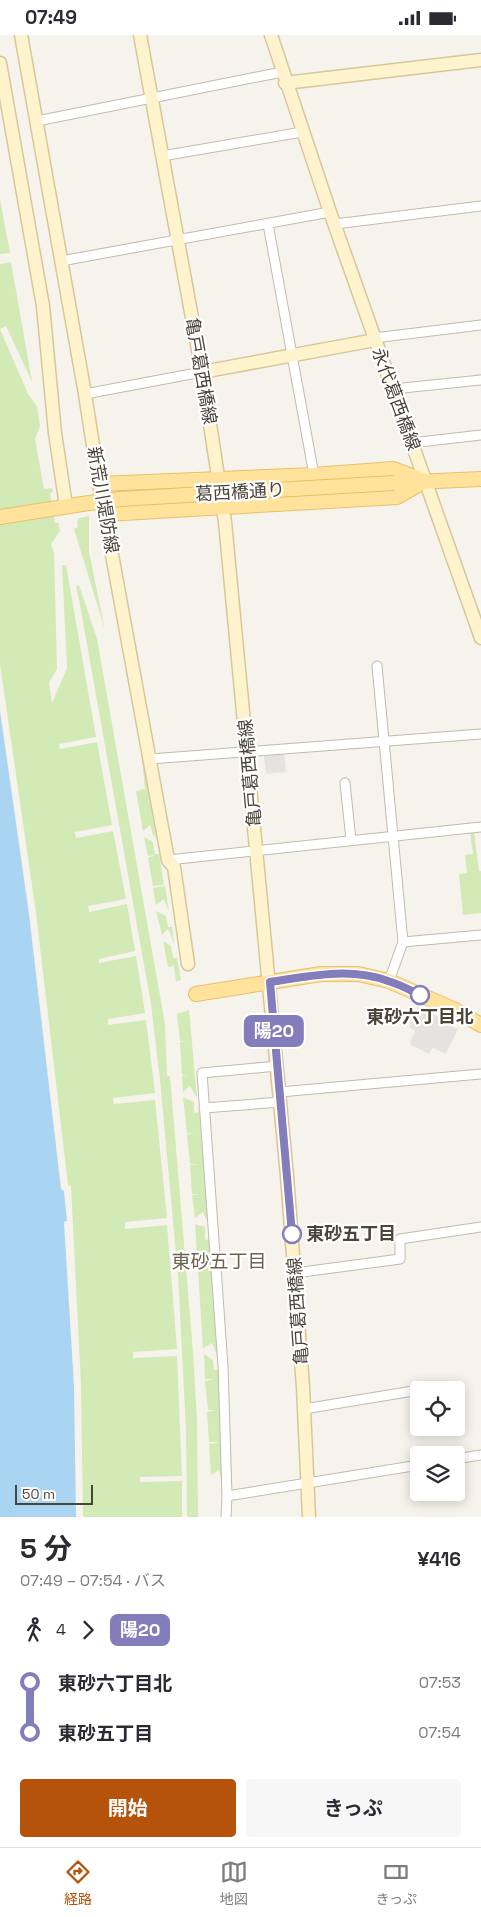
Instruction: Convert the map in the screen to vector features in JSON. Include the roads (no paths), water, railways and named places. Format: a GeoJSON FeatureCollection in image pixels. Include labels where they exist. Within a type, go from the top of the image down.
{"type":"FeatureCollection","features":[{"type":"Feature","properties":{"kind":"main road","name":"新荒川堤防線"},"geometry":{"type":"LineString","coordinates":[[21,35],[168,860],[174,867],[188,964]]}},
{"type":"Feature","properties":{"kind":"main road","name":"亀戸葛西橋線"},"geometry":{"type":"LineString","coordinates":[[140,35],[202,372],[223,508],[280,1097],[295,1273],[309,1517]]}},
{"type":"Feature","properties":{"kind":"main road"},"geometry":{"type":"LineString","coordinates":[[270,35],[375,339]]}},
{"type":"Feature","properties":{"kind":"main road"},"geometry":{"type":"LineString","coordinates":[[284,77],[481,60]]}},
{"type":"Feature","properties":{"kind":"main road","name":"新荒川堤防線"},"geometry":{"type":"LineString","coordinates":[[0,63],[43,306],[55,433],[59,507]]}},
{"type":"Feature","properties":{"kind":"main road","name":"永代葛西橋線"},"geometry":{"type":"LineString","coordinates":[[202,372],[375,339],[481,637]]}},
{"type":"Feature","properties":{"kind":"main road"},"geometry":{"type":"LineString","coordinates":[[100,484],[314,475],[393,469],[425,481]]}},
{"type":"Feature","properties":{"kind":"main road","name":"葛西橋通り"},"geometry":{"type":"LineString","coordinates":[[0,517],[113,499],[481,479]]}},
{"type":"Feature","properties":{"kind":"main road"},"geometry":{"type":"LineString","coordinates":[[106,515],[397,497],[425,481]]}},
{"type":"Feature","properties":{"kind":"main road"},"geometry":{"type":"LineString","coordinates":[[196,994],[321,974],[340,973],[389,981],[453,1009],[481,1025]]}},
{"type":"Feature","properties":{"kind":"street"},"geometry":{"type":"LineString","coordinates":[[37,121],[152,97],[284,77]]}},
{"type":"Feature","properties":{"kind":"street"},"geometry":{"type":"LineString","coordinates":[[162,156],[302,132]]}},
{"type":"Feature","properties":{"kind":"street"},"geometry":{"type":"LineString","coordinates":[[335,224],[481,207]]}},
{"type":"Feature","properties":{"kind":"street"},"geometry":{"type":"LineString","coordinates":[[61,261],[330,212]]}},
{"type":"Feature","properties":{"kind":"street"},"geometry":{"type":"LineString","coordinates":[[268,224],[314,475]]}},
{"type":"Feature","properties":{"kind":"street"},"geometry":{"type":"LineString","coordinates":[[375,339],[481,325]]}},
{"type":"Feature","properties":{"kind":"street"},"geometry":{"type":"LineString","coordinates":[[85,394],[202,372]]}},
{"type":"Feature","properties":{"kind":"street"},"geometry":{"type":"LineString","coordinates":[[392,389],[481,379]]}},
{"type":"Feature","properties":{"kind":"street"},"geometry":{"type":"LineString","coordinates":[[411,443],[481,435]]}},
{"type":"Feature","properties":{"kind":"street"},"geometry":{"type":"LineString","coordinates":[[377,666],[402,943],[389,981]]}},
{"type":"Feature","properties":{"kind":"street"},"geometry":{"type":"LineString","coordinates":[[150,759],[481,734]]}},
{"type":"Feature","properties":{"kind":"street"},"geometry":{"type":"LineString","coordinates":[[346,783],[351,840]]}},
{"type":"Feature","properties":{"kind":"street"},"geometry":{"type":"LineString","coordinates":[[168,860],[481,827]]}},
{"type":"Feature","properties":{"kind":"street"},"geometry":{"type":"LineString","coordinates":[[402,943],[481,935]]}},
{"type":"Feature","properties":{"kind":"street"},"geometry":{"type":"LineString","coordinates":[[226,1517],[223,1366],[202,1073],[277,1066]]}},
{"type":"Feature","properties":{"kind":"street"},"geometry":{"type":"LineString","coordinates":[[204,1108],[280,1097],[481,1074]]}},
{"type":"Feature","properties":{"kind":"street"},"geometry":{"type":"LineString","coordinates":[[295,1273],[400,1259],[400,1239],[481,1227]]}},
{"type":"Feature","properties":{"kind":"street"},"geometry":{"type":"LineString","coordinates":[[304,1409],[410,1392]]}},
{"type":"Feature","properties":{"kind":"street"},"geometry":{"type":"LineString","coordinates":[[465,1458],[481,1455]]}},
{"type":"Feature","properties":{"kind":"street"},"geometry":{"type":"LineString","coordinates":[[227,1496],[410,1466]]}},
{"type":"Feature","properties":{"kind":"water"},"geometry":{"type":"Polygon","coordinates":[[[0,711],[29,914],[61,1189],[64,1191],[67,1221],[64,1222],[74,1386],[76,1517],[0,1517],[0,711]]]}},
{"type":"Feature","properties":{"kind":"place","name":"東砂六丁目北"},"geometry":{"type":"Point","coordinates":[420,995]}},
{"type":"Feature","properties":{"kind":"place","name":"東砂五丁目"},"geometry":{"type":"Point","coordinates":[292,1234]}},
{"type":"Feature","properties":{"kind":"district","name":"東砂五丁目"},"geometry":{"type":"Point","coordinates":[219,1261]}}]}
